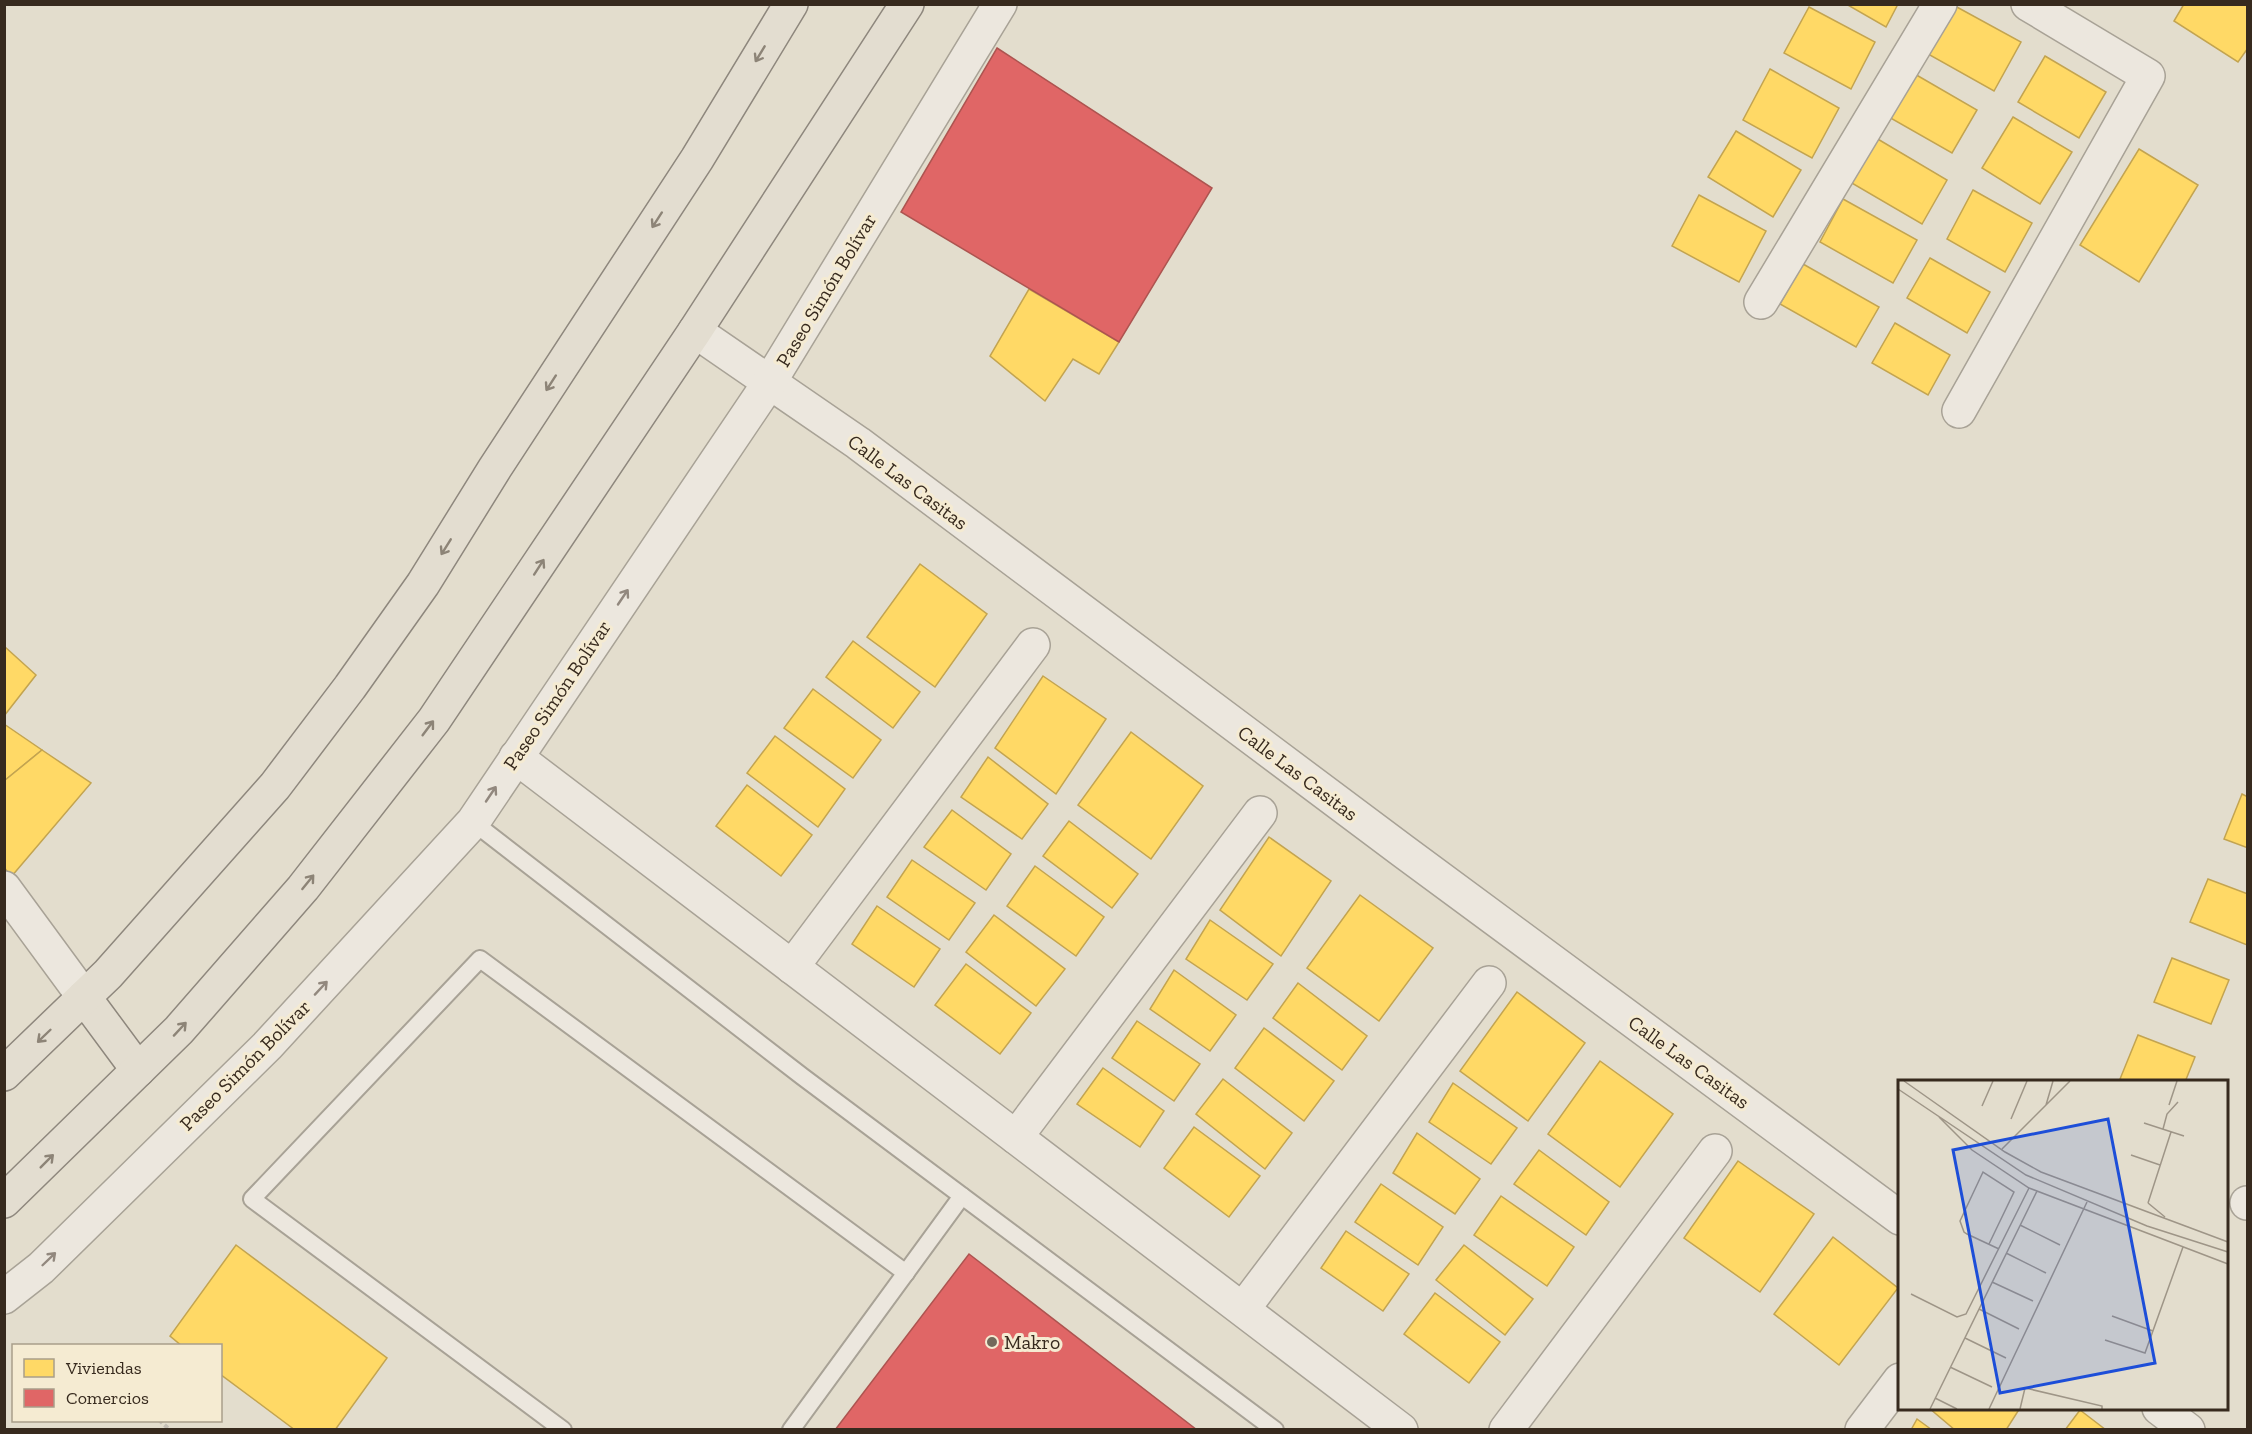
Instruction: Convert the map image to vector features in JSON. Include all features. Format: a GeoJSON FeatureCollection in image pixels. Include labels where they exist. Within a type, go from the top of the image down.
{"type":"FeatureCollection","features":[{"type":"Feature","properties":{"kind":"main road"},"geometry":{"type":"LineString","coordinates":[[4,1074],[108,974],[274,786],[350,687],[423,584],[495,468],[697,159],[791,4]]}},
{"type":"Feature","properties":{"kind":"main road"},"geometry":{"type":"LineString","coordinates":[[4,1201],[179,1030],[303,888],[434,720],[695,331],[907,4]]}},
{"type":"Feature","properties":{"kind":"main road"},"geometry":{"type":"LineString","coordinates":[[84,997],[138,1070]]}},
{"type":"Feature","properties":{"kind":"street","name":"Paseo Simón Bolívar"},"geometry":{"type":"LineString","coordinates":[[4,1297],[40,1268],[267,1046],[473,822],[769,383],[1000,4]]}},
{"type":"Feature","properties":{"kind":"street"},"geometry":{"type":"LineString","coordinates":[[1761,302],[1940,4]]}},
{"type":"Feature","properties":{"kind":"street"},"geometry":{"type":"LineString","coordinates":[[1959,411],[2148,76],[2028,4]]}},
{"type":"Feature","properties":{"kind":"street","name":"Calle Las Casitas"},"geometry":{"type":"LineString","coordinates":[[695,331],[858,443],[1356,816],[1898,1217]]}},
{"type":"Feature","properties":{"kind":"street"},"geometry":{"type":"LineString","coordinates":[[792,967],[1033,645]]}},
{"type":"Feature","properties":{"kind":"street"},"geometry":{"type":"LineString","coordinates":[[516,757],[1401,1430]]}},
{"type":"Feature","properties":{"kind":"street"},"geometry":{"type":"LineString","coordinates":[[1016,1137],[1260,813]]}},
{"type":"Feature","properties":{"kind":"street"},"geometry":{"type":"LineString","coordinates":[[4,888],[84,997]]}},
{"type":"Feature","properties":{"kind":"street"},"geometry":{"type":"LineString","coordinates":[[1243,1310],[1489,983]]}},
{"type":"Feature","properties":{"kind":"street"},"geometry":{"type":"LineString","coordinates":[[1506,1430],[1715,1151]]}},
{"type":"Feature","properties":{"kind":"street"},"geometry":{"type":"LineString","coordinates":[[1862,1430],[1898,1381]]}},
{"type":"Feature","properties":{"kind":"street"},"geometry":{"type":"LineString","coordinates":[[2162,1410],[2188,1430]]}},
{"type":"Feature","properties":{"kind":"lane"},"geometry":{"type":"LineString","coordinates":[[473,822],[803,1077],[1275,1430]]}},
{"type":"Feature","properties":{"kind":"lane"},"geometry":{"type":"LineString","coordinates":[[563,1430],[252,1199],[480,959],[906,1273]]}},
{"type":"Feature","properties":{"kind":"lane"},"geometry":{"type":"LineString","coordinates":[[791,1430],[962,1196]]}},
{"type":"Feature","properties":{"kind":"building: Viviendas"},"geometry":{"type":"Polygon","coordinates":[[[1846,4],[1898,4],[1886,27],[1846,4]]]}},
{"type":"Feature","properties":{"kind":"building: Viviendas"},"geometry":{"type":"Polygon","coordinates":[[[2184,4],[2248,4],[2248,48],[2238,62],[2174,21],[2184,4]]]}},
{"type":"Feature","properties":{"kind":"building: Viviendas"},"geometry":{"type":"Polygon","coordinates":[[[1955,6],[2021,42],[1994,91],[1928,54],[1955,6]]]}},
{"type":"Feature","properties":{"kind":"building: Viviendas"},"geometry":{"type":"Polygon","coordinates":[[[1809,7],[1875,42],[1851,89],[1784,53],[1809,7]]]}},
{"type":"Feature","properties":{"kind":"building: Viviendas"},"geometry":{"type":"Polygon","coordinates":[[[2045,56],[2106,92],[2079,138],[2018,102],[2045,56]]]}},
{"type":"Feature","properties":{"kind":"building: Viviendas"},"geometry":{"type":"Polygon","coordinates":[[[1770,69],[1839,108],[1812,158],[1743,120],[1770,69]]]}},
{"type":"Feature","properties":{"kind":"building: Viviendas"},"geometry":{"type":"Polygon","coordinates":[[[1913,73],[1977,110],[1952,153],[1887,116],[1913,73]]]}},
{"type":"Feature","properties":{"kind":"building: Viviendas"},"geometry":{"type":"Polygon","coordinates":[[[2013,117],[2072,152],[2040,204],[1982,168],[2013,117]]]}},
{"type":"Feature","properties":{"kind":"building: Viviendas"},"geometry":{"type":"Polygon","coordinates":[[[1736,131],[1801,170],[1773,217],[1708,177],[1736,131]]]}},
{"type":"Feature","properties":{"kind":"building: Viviendas"},"geometry":{"type":"Polygon","coordinates":[[[1876,138],[1947,180],[1922,224],[1850,182],[1876,138]]]}},
{"type":"Feature","properties":{"kind":"building: Viviendas"},"geometry":{"type":"Polygon","coordinates":[[[2139,149],[2198,185],[2139,282],[2080,245],[2139,149]]]}},
{"type":"Feature","properties":{"kind":"building: Viviendas"},"geometry":{"type":"Polygon","coordinates":[[[1973,190],[2032,223],[2005,272],[1947,239],[1973,190]]]}},
{"type":"Feature","properties":{"kind":"building: Viviendas"},"geometry":{"type":"Polygon","coordinates":[[[1699,195],[1766,231],[1739,282],[1672,246],[1699,195]]]}},
{"type":"Feature","properties":{"kind":"building: Viviendas"},"geometry":{"type":"Polygon","coordinates":[[[1843,199],[1917,240],[1893,283],[1820,242],[1843,199]]]}},
{"type":"Feature","properties":{"kind":"building: Viviendas"},"geometry":{"type":"Polygon","coordinates":[[[1930,258],[1990,292],[1967,333],[1907,298],[1930,258]]]}},
{"type":"Feature","properties":{"kind":"building: Viviendas"},"geometry":{"type":"Polygon","coordinates":[[[1803,264],[1879,307],[1856,347],[1780,304],[1803,264]]]}},
{"type":"Feature","properties":{"kind":"building: Viviendas"},"geometry":{"type":"Polygon","coordinates":[[[1029,289],[1119,342],[1099,374],[1073,359],[1045,401],[990,356],[1029,289]]]}},
{"type":"Feature","properties":{"kind":"building: Viviendas"},"geometry":{"type":"Polygon","coordinates":[[[1895,323],[1950,355],[1928,395],[1872,363],[1895,323]]]}},
{"type":"Feature","properties":{"kind":"building: Viviendas"},"geometry":{"type":"Polygon","coordinates":[[[920,564],[987,614],[935,687],[867,637],[920,564]]]}},
{"type":"Feature","properties":{"kind":"building: Viviendas"},"geometry":{"type":"Polygon","coordinates":[[[853,641],[920,692],[893,728],[826,677],[853,641]]]}},
{"type":"Feature","properties":{"kind":"building: Viviendas"},"geometry":{"type":"Polygon","coordinates":[[[4,646],[36,675],[4,716],[4,646]]]}},
{"type":"Feature","properties":{"kind":"building: Viviendas"},"geometry":{"type":"Polygon","coordinates":[[[1043,676],[1106,719],[1056,794],[995,748],[1043,676]]]}},
{"type":"Feature","properties":{"kind":"building: Viviendas"},"geometry":{"type":"Polygon","coordinates":[[[813,689],[881,740],[853,778],[784,728],[813,689]]]}},
{"type":"Feature","properties":{"kind":"building: Viviendas"},"geometry":{"type":"Polygon","coordinates":[[[4,724],[42,750],[4,781],[4,724]]]}},
{"type":"Feature","properties":{"kind":"building: Viviendas"},"geometry":{"type":"Polygon","coordinates":[[[1131,732],[1203,786],[1151,859],[1078,805],[1131,732]]]}},
{"type":"Feature","properties":{"kind":"building: Viviendas"},"geometry":{"type":"Polygon","coordinates":[[[775,736],[845,789],[818,827],[747,773],[775,736]]]}},
{"type":"Feature","properties":{"kind":"building: Viviendas"},"geometry":{"type":"Polygon","coordinates":[[[42,750],[91,783],[11,877],[4,867],[4,781],[42,750]]]}},
{"type":"Feature","properties":{"kind":"building: Viviendas"},"geometry":{"type":"Polygon","coordinates":[[[988,757],[1048,804],[1022,839],[961,797],[988,757]]]}},
{"type":"Feature","properties":{"kind":"building: Viviendas"},"geometry":{"type":"Polygon","coordinates":[[[747,785],[812,835],[781,876],[716,826],[747,785]]]}},
{"type":"Feature","properties":{"kind":"building: Viviendas"},"geometry":{"type":"Polygon","coordinates":[[[2242,794],[2248,797],[2248,848],[2224,839],[2242,794]]]}},
{"type":"Feature","properties":{"kind":"building: Viviendas"},"geometry":{"type":"Polygon","coordinates":[[[952,810],[1011,854],[986,890],[924,847],[952,810]]]}},
{"type":"Feature","properties":{"kind":"building: Viviendas"},"geometry":{"type":"Polygon","coordinates":[[[1069,821],[1138,874],[1112,908],[1043,856],[1069,821]]]}},
{"type":"Feature","properties":{"kind":"building: Viviendas"},"geometry":{"type":"Polygon","coordinates":[[[1269,837],[1331,881],[1281,956],[1220,910],[1269,837]]]}},
{"type":"Feature","properties":{"kind":"building: Viviendas"},"geometry":{"type":"Polygon","coordinates":[[[912,860],[975,903],[949,940],[887,897],[912,860]]]}},
{"type":"Feature","properties":{"kind":"building: Viviendas"},"geometry":{"type":"Polygon","coordinates":[[[1035,866],[1104,917],[1076,956],[1007,906],[1035,866]]]}},
{"type":"Feature","properties":{"kind":"building: Viviendas"},"geometry":{"type":"Polygon","coordinates":[[[2208,879],[2248,894],[2247,945],[2190,922],[2208,879]]]}},
{"type":"Feature","properties":{"kind":"building: Viviendas"},"geometry":{"type":"Polygon","coordinates":[[[1360,895],[1433,948],[1379,1021],[1307,968],[1360,895]]]}},
{"type":"Feature","properties":{"kind":"building: Viviendas"},"geometry":{"type":"Polygon","coordinates":[[[877,906],[940,949],[914,987],[852,944],[877,906]]]}},
{"type":"Feature","properties":{"kind":"building: Viviendas"},"geometry":{"type":"Polygon","coordinates":[[[994,915],[1065,969],[1036,1006],[966,952],[994,915]]]}},
{"type":"Feature","properties":{"kind":"building: Viviendas"},"geometry":{"type":"Polygon","coordinates":[[[1210,920],[1273,964],[1247,1000],[1186,959],[1210,920]]]}},
{"type":"Feature","properties":{"kind":"building: Viviendas"},"geometry":{"type":"Polygon","coordinates":[[[2172,958],[2229,980],[2211,1024],[2154,1002],[2172,958]]]}},
{"type":"Feature","properties":{"kind":"building: Viviendas"},"geometry":{"type":"Polygon","coordinates":[[[966,964],[1031,1013],[1000,1054],[935,1005],[966,964]]]}},
{"type":"Feature","properties":{"kind":"building: Viviendas"},"geometry":{"type":"Polygon","coordinates":[[[1174,970],[1236,1015],[1210,1051],[1150,1009],[1174,970]]]}},
{"type":"Feature","properties":{"kind":"building: Viviendas"},"geometry":{"type":"Polygon","coordinates":[[[1298,983],[1367,1036],[1342,1070],[1273,1018],[1298,983]]]}},
{"type":"Feature","properties":{"kind":"building: Viviendas"},"geometry":{"type":"Polygon","coordinates":[[[1517,992],[1585,1043],[1528,1121],[1460,1071],[1517,992]]]}},
{"type":"Feature","properties":{"kind":"building: Viviendas"},"geometry":{"type":"Polygon","coordinates":[[[1137,1021],[1200,1064],[1174,1101],[1112,1058],[1137,1021]]]}},
{"type":"Feature","properties":{"kind":"building: Viviendas"},"geometry":{"type":"Polygon","coordinates":[[[1264,1028],[1334,1081],[1304,1121],[1235,1068],[1264,1028]]]}},
{"type":"Feature","properties":{"kind":"building: Viviendas"},"geometry":{"type":"Polygon","coordinates":[[[2138,1035],[2195,1057],[2186,1080],[2120,1079],[2138,1035]]]}},
{"type":"Feature","properties":{"kind":"building: Viviendas"},"geometry":{"type":"Polygon","coordinates":[[[1600,1061],[1673,1114],[1620,1187],[1548,1134],[1600,1061]]]}},
{"type":"Feature","properties":{"kind":"building: Viviendas"},"geometry":{"type":"Polygon","coordinates":[[[1103,1068],[1164,1111],[1140,1147],[1077,1104],[1103,1068]]]}},
{"type":"Feature","properties":{"kind":"building: Viviendas"},"geometry":{"type":"Polygon","coordinates":[[[1223,1079],[1292,1133],[1265,1169],[1196,1114],[1223,1079]]]}},
{"type":"Feature","properties":{"kind":"building: Viviendas"},"geometry":{"type":"Polygon","coordinates":[[[1453,1083],[1517,1128],[1491,1164],[1429,1122],[1453,1083]]]}},
{"type":"Feature","properties":{"kind":"building: Viviendas"},"geometry":{"type":"Polygon","coordinates":[[[1194,1127],[1260,1176],[1229,1217],[1164,1168],[1194,1127]]]}},
{"type":"Feature","properties":{"kind":"building: Viviendas"},"geometry":{"type":"Polygon","coordinates":[[[1417,1133],[1480,1179],[1455,1214],[1393,1173],[1417,1133]]]}},
{"type":"Feature","properties":{"kind":"building: Viviendas"},"geometry":{"type":"Polygon","coordinates":[[[1539,1150],[1609,1202],[1586,1235],[1514,1184],[1539,1150]]]}},
{"type":"Feature","properties":{"kind":"building: Viviendas"},"geometry":{"type":"Polygon","coordinates":[[[1738,1161],[1814,1214],[1760,1292],[1684,1238],[1738,1161]]]}},
{"type":"Feature","properties":{"kind":"building: Viviendas"},"geometry":{"type":"Polygon","coordinates":[[[1381,1184],[1443,1227],[1418,1265],[1355,1222],[1381,1184]]]}},
{"type":"Feature","properties":{"kind":"building: Viviendas"},"geometry":{"type":"Polygon","coordinates":[[[1501,1196],[1574,1247],[1547,1286],[1474,1235],[1501,1196]]]}},
{"type":"Feature","properties":{"kind":"building: Viviendas"},"geometry":{"type":"Polygon","coordinates":[[[1346,1231],[1409,1274],[1383,1311],[1321,1268],[1346,1231]]]}},
{"type":"Feature","properties":{"kind":"building: Viviendas"},"geometry":{"type":"Polygon","coordinates":[[[1833,1237],[1898,1288],[1839,1365],[1774,1314],[1833,1237]]]}},
{"type":"Feature","properties":{"kind":"building: Viviendas"},"geometry":{"type":"Polygon","coordinates":[[[236,1245],[387,1358],[335,1430],[295,1430],[222,1375],[222,1344],[180,1344],[170,1336],[236,1245]]]}},
{"type":"Feature","properties":{"kind":"building: Viviendas"},"geometry":{"type":"Polygon","coordinates":[[[1464,1245],[1533,1299],[1505,1335],[1436,1280],[1464,1245]]]}},
{"type":"Feature","properties":{"kind":"building: Viviendas"},"geometry":{"type":"Polygon","coordinates":[[[1435,1293],[1500,1342],[1469,1383],[1404,1334],[1435,1293]]]}},
{"type":"Feature","properties":{"kind":"building: Viviendas"},"geometry":{"type":"Polygon","coordinates":[[[1931,1410],[2019,1410],[2006,1430],[1955,1430],[1931,1410]]]}},
{"type":"Feature","properties":{"kind":"building: Viviendas"},"geometry":{"type":"Polygon","coordinates":[[[2080,1410],[2106,1430],[2065,1430],[2080,1410]]]}},
{"type":"Feature","properties":{"kind":"building: Viviendas"},"geometry":{"type":"Polygon","coordinates":[[[1917,1419],[1932,1430],[1911,1430],[1917,1419]]]}},
{"type":"Feature","properties":{"kind":"building: Comercios"},"geometry":{"type":"Polygon","coordinates":[[[997,48],[1212,188],[1119,342],[901,212],[997,48]]]}},
{"type":"Feature","properties":{"kind":"building: Comercios","name":"Makro"},"geometry":{"type":"Polygon","coordinates":[[[969,1254],[1197,1430],[835,1430],[969,1254]]]}},
{"type":"Feature","properties":{"kind":"place","name":"Makro"},"geometry":{"type":"Point","coordinates":[992,1342]}}]}
